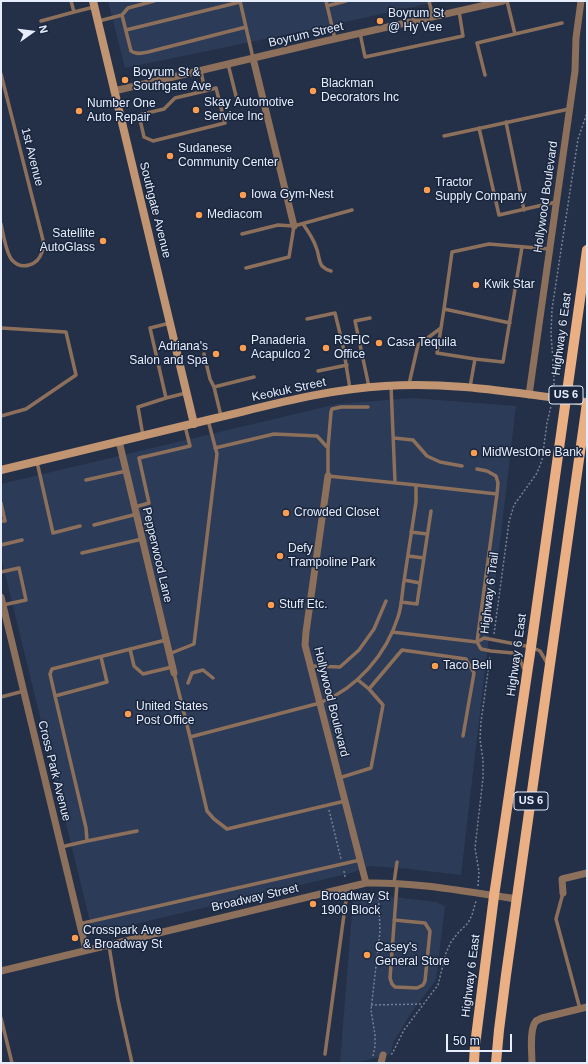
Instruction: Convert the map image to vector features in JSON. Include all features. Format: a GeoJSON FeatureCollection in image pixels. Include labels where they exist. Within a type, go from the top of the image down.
{"type":"FeatureCollection","features":[{"type":"Feature","properties":{"kind":"main road","name":"Highway 6 East"},"geometry":{"type":"LineString","coordinates":[[474,1063],[494,896],[527,678],[587,250]]}},
{"type":"Feature","properties":{"kind":"main road","name":"US 6"},"geometry":{"type":"LineString","coordinates":[[496,1063],[499,1030],[517,899],[587,403]]}},
{"type":"Feature","properties":{"kind":"street","name":"Boyrum Street"},"geometry":{"type":"LineString","coordinates":[[114,91],[503,1]]}},
{"type":"Feature","properties":{"kind":"street","name":"Hollywood Boulevard"},"geometry":{"type":"LineString","coordinates":[[529,395],[569,109],[581,1]]}},
{"type":"Feature","properties":{"kind":"street","name":"Southgate Avenue"},"geometry":{"type":"LineString","coordinates":[[93,4],[194,424]]}},
{"type":"Feature","properties":{"kind":"street"},"geometry":{"type":"LineString","coordinates":[[253,58],[294,226]]}},
{"type":"Feature","properties":{"kind":"street","name":"Keokuk Street"},"geometry":{"type":"LineString","coordinates":[[1,470],[305,397],[369,387],[434,385],[470,388],[587,403]]}},
{"type":"Feature","properties":{"kind":"street","name":"Pepperwood Lane"},"geometry":{"type":"LineString","coordinates":[[119,441],[173,670]]}},
{"type":"Feature","properties":{"kind":"street","name":"Hollywood Boulevard"},"geometry":{"type":"LineString","coordinates":[[328,476],[305,645],[366,883]]}},
{"type":"Feature","properties":{"kind":"street","name":"Cross Park Avenue"},"geometry":{"type":"LineString","coordinates":[[1,598],[86,950]]}},
{"type":"Feature","properties":{"kind":"street"},"geometry":{"type":"LineString","coordinates":[[563,893],[562,879],[587,873]]}},
{"type":"Feature","properties":{"kind":"street","name":"Broadway Street"},"geometry":{"type":"LineString","coordinates":[[1,971],[366,883],[395,883],[517,899]]}},
{"type":"Feature","properties":{"kind":"street"},"geometry":{"type":"LineString","coordinates":[[532,1063],[532,1031],[537,1020],[583,1008]]}},
{"type":"Feature","properties":{"kind":"street"},"geometry":{"type":"LineString","coordinates":[[381,1063],[383,1055]]}},
{"type":"Feature","properties":{"kind":"lane"},"geometry":{"type":"LineString","coordinates":[[71,1],[74,12]]}},
{"type":"Feature","properties":{"kind":"lane"},"geometry":{"type":"LineString","coordinates":[[97,21],[122,15],[128,8],[154,1]]}},
{"type":"Feature","properties":{"kind":"lane"},"geometry":{"type":"LineString","coordinates":[[126,30],[240,1],[253,58]]}},
{"type":"Feature","properties":{"kind":"lane"},"geometry":{"type":"LineString","coordinates":[[326,1],[335,39]]}},
{"type":"Feature","properties":{"kind":"lane"},"geometry":{"type":"LineString","coordinates":[[327,6],[346,1]]}},
{"type":"Feature","properties":{"kind":"lane"},"geometry":{"type":"LineString","coordinates":[[429,1],[433,17]]}},
{"type":"Feature","properties":{"kind":"lane"},"geometry":{"type":"LineString","coordinates":[[507,1],[515,34]]}},
{"type":"Feature","properties":{"kind":"lane"},"geometry":{"type":"LineString","coordinates":[[41,21],[74,12],[93,4]]}},
{"type":"Feature","properties":{"kind":"lane"},"geometry":{"type":"LineString","coordinates":[[360,33],[364,58],[463,36],[459,11]]}},
{"type":"Feature","properties":{"kind":"lane"},"geometry":{"type":"LineString","coordinates":[[122,15],[132,51],[137,54],[246,27]]}},
{"type":"Feature","properties":{"kind":"lane"},"geometry":{"type":"LineString","coordinates":[[485,75],[477,43],[562,23]]}},
{"type":"Feature","properties":{"kind":"lane"},"geometry":{"type":"LineString","coordinates":[[228,64],[236,96]]}},
{"type":"Feature","properties":{"kind":"lane"},"geometry":{"type":"LineString","coordinates":[[200,71],[205,91]]}},
{"type":"Feature","properties":{"kind":"lane","name":"1st Avenue"},"geometry":{"type":"LineString","coordinates":[[1,74],[44,245],[43,252],[35,263],[29,266],[22,266],[12,260],[1,224]]}},
{"type":"Feature","properties":{"kind":"lane"},"geometry":{"type":"LineString","coordinates":[[121,120],[139,115],[164,109],[174,98],[216,88],[225,122],[152,141],[144,137],[139,115]]}},
{"type":"Feature","properties":{"kind":"lane"},"geometry":{"type":"LineString","coordinates":[[444,136],[569,109]]}},
{"type":"Feature","properties":{"kind":"lane"},"geometry":{"type":"LineString","coordinates":[[506,122],[524,210]]}},
{"type":"Feature","properties":{"kind":"lane"},"geometry":{"type":"LineString","coordinates":[[479,128],[499,216],[556,202]]}},
{"type":"Feature","properties":{"kind":"lane"},"geometry":{"type":"LineString","coordinates":[[242,234],[278,225],[294,226],[352,210]]}},
{"type":"Feature","properties":{"kind":"lane"},"geometry":{"type":"LineString","coordinates":[[303,224],[313,239],[322,266],[330,270]]}},
{"type":"Feature","properties":{"kind":"lane"},"geometry":{"type":"LineString","coordinates":[[246,268],[289,256],[294,226]]}},
{"type":"Feature","properties":{"kind":"lane"},"geometry":{"type":"LineString","coordinates":[[522,247],[503,362],[436,354],[452,252],[489,244],[549,249]]}},
{"type":"Feature","properties":{"kind":"lane"},"geometry":{"type":"LineString","coordinates":[[444,309],[510,323]]}},
{"type":"Feature","properties":{"kind":"lane"},"geometry":{"type":"LineString","coordinates":[[307,319],[334,313],[343,346],[350,390]]}},
{"type":"Feature","properties":{"kind":"lane"},"geometry":{"type":"LineString","coordinates":[[369,387],[355,321],[370,318]]}},
{"type":"Feature","properties":{"kind":"lane"},"geometry":{"type":"LineString","coordinates":[[166,398],[150,328],[170,323]]}},
{"type":"Feature","properties":{"kind":"lane"},"geometry":{"type":"LineString","coordinates":[[1,328],[66,332],[76,375],[26,409],[1,416]]}},
{"type":"Feature","properties":{"kind":"lane"},"geometry":{"type":"LineString","coordinates":[[408,385],[418,344],[441,328]]}},
{"type":"Feature","properties":{"kind":"lane"},"geometry":{"type":"LineString","coordinates":[[204,354],[221,417]]}},
{"type":"Feature","properties":{"kind":"lane"},"geometry":{"type":"LineString","coordinates":[[470,388],[475,359]]}},
{"type":"Feature","properties":{"kind":"lane"},"geometry":{"type":"LineString","coordinates":[[318,371],[346,365]]}},
{"type":"Feature","properties":{"kind":"lane"},"geometry":{"type":"LineString","coordinates":[[214,388],[254,377]]}},
{"type":"Feature","properties":{"kind":"lane"},"geometry":{"type":"LineString","coordinates":[[391,386],[395,482]]}},
{"type":"Feature","properties":{"kind":"lane"},"geometry":{"type":"LineString","coordinates":[[143,436],[138,407],[186,393]]}},
{"type":"Feature","properties":{"kind":"lane"},"geometry":{"type":"LineString","coordinates":[[368,407],[342,407],[332,409],[328,448],[328,476],[497,494]]}},
{"type":"Feature","properties":{"kind":"lane"},"geometry":{"type":"LineString","coordinates":[[169,654],[194,644],[217,454],[208,420]]}},
{"type":"Feature","properties":{"kind":"lane"},"geometry":{"type":"LineString","coordinates":[[135,507],[149,504],[139,458],[190,446],[185,426]]}},
{"type":"Feature","properties":{"kind":"lane"},"geometry":{"type":"LineString","coordinates":[[215,448],[274,434],[317,436],[328,448]]}},
{"type":"Feature","properties":{"kind":"lane"},"geometry":{"type":"LineString","coordinates":[[394,438],[413,440],[427,456],[440,462],[462,466]]}},
{"type":"Feature","properties":{"kind":"lane"},"geometry":{"type":"LineString","coordinates":[[36,461],[54,533],[80,526]]}},
{"type":"Feature","properties":{"kind":"lane"},"geometry":{"type":"LineString","coordinates":[[477,469],[487,471],[496,476],[498,483],[477,642],[481,648],[491,651],[513,653],[519,658],[523,665],[527,678]]}},
{"type":"Feature","properties":{"kind":"lane"},"geometry":{"type":"LineString","coordinates":[[86,480],[126,470]]}},
{"type":"Feature","properties":{"kind":"lane"},"geometry":{"type":"LineString","coordinates":[[190,737],[332,699],[358,680],[378,656],[388,641],[399,615],[416,502],[416,485]]}},
{"type":"Feature","properties":{"kind":"lane"},"geometry":{"type":"LineString","coordinates":[[1,503],[5,521],[1,521]]}},
{"type":"Feature","properties":{"kind":"lane"},"geometry":{"type":"LineString","coordinates":[[401,602],[417,604],[431,511]]}},
{"type":"Feature","properties":{"kind":"lane"},"geometry":{"type":"LineString","coordinates":[[94,525],[137,514]]}},
{"type":"Feature","properties":{"kind":"lane"},"geometry":{"type":"LineString","coordinates":[[411,532],[427,534]]}},
{"type":"Feature","properties":{"kind":"lane"},"geometry":{"type":"LineString","coordinates":[[82,554],[142,539]]}},
{"type":"Feature","properties":{"kind":"lane"},"geometry":{"type":"LineString","coordinates":[[1,545],[22,540]]}},
{"type":"Feature","properties":{"kind":"lane"},"geometry":{"type":"LineString","coordinates":[[408,556],[424,558]]}},
{"type":"Feature","properties":{"kind":"lane"},"geometry":{"type":"LineString","coordinates":[[1,572],[19,568],[26,600],[3,610]]}},
{"type":"Feature","properties":{"kind":"lane"},"geometry":{"type":"LineString","coordinates":[[404,580],[420,583]]}},
{"type":"Feature","properties":{"kind":"lane"},"geometry":{"type":"LineString","coordinates":[[311,666],[340,667],[359,650],[374,629],[386,601]]}},
{"type":"Feature","properties":{"kind":"lane"},"geometry":{"type":"LineString","coordinates":[[392,632],[477,642],[484,638],[531,647],[540,651],[550,669]]}},
{"type":"Feature","properties":{"kind":"lane"},"geometry":{"type":"LineString","coordinates":[[87,841],[86,828],[50,674],[52,669],[166,640]]}},
{"type":"Feature","properties":{"kind":"lane"},"geometry":{"type":"LineString","coordinates":[[130,649],[134,666],[143,674],[173,670],[208,811],[214,819],[227,829],[345,801]]}},
{"type":"Feature","properties":{"kind":"lane"},"geometry":{"type":"LineString","coordinates":[[369,689],[402,650],[466,659],[474,673],[463,736]]}},
{"type":"Feature","properties":{"kind":"lane"},"geometry":{"type":"LineString","coordinates":[[55,696],[107,682],[101,657]]}},
{"type":"Feature","properties":{"kind":"lane"},"geometry":{"type":"LineString","coordinates":[[188,684],[192,673],[203,670],[212,678]]}},
{"type":"Feature","properties":{"kind":"lane"},"geometry":{"type":"LineString","coordinates":[[339,778],[371,768],[382,705],[369,689],[358,680]]}},
{"type":"Feature","properties":{"kind":"lane"},"geometry":{"type":"LineString","coordinates":[[1,697],[24,692]]}},
{"type":"Feature","properties":{"kind":"lane"},"geometry":{"type":"LineString","coordinates":[[61,847],[136,831]]}},
{"type":"Feature","properties":{"kind":"lane"},"geometry":{"type":"LineString","coordinates":[[79,924],[360,860]]}},
{"type":"Feature","properties":{"kind":"lane"},"geometry":{"type":"LineString","coordinates":[[394,920],[425,923],[430,931],[425,981],[423,985],[417,988],[395,987],[390,978],[397,862]]}},
{"type":"Feature","properties":{"kind":"lane"},"geometry":{"type":"LineString","coordinates":[[325,1054],[346,900],[344,888]]}},
{"type":"Feature","properties":{"kind":"lane"},"geometry":{"type":"LineString","coordinates":[[563,893],[556,919],[583,1008]]}},
{"type":"Feature","properties":{"kind":"lane"},"geometry":{"type":"LineString","coordinates":[[108,944],[118,1000],[132,1063]]}},
{"type":"Feature","properties":{"kind":"lane"},"geometry":{"type":"LineString","coordinates":[[1,1018],[12,1063]]}},
{"type":"Feature","properties":{"kind":"path","name":"Highway 6 Trail"},"geometry":{"type":"LineString","coordinates":[[494,640],[509,522],[514,504],[537,473],[542,460],[554,385],[551,334],[552,309],[578,139],[587,113]]}},
{"type":"Feature","properties":{"kind":"path","name":"Highway 6 Trail"},"geometry":{"type":"LineString","coordinates":[[383,1055],[392,1054],[404,1030],[438,985],[446,952],[451,942],[468,923],[478,894],[479,872],[475,848],[484,778],[480,739],[491,651]]}},
{"type":"Feature","properties":{"kind":"path"},"geometry":{"type":"LineString","coordinates":[[328,805],[345,877]]}},
{"type":"Feature","properties":{"kind":"path"},"geometry":{"type":"LineString","coordinates":[[373,1056],[375,1035],[370,1010],[380,932],[378,895]]}},
{"type":"Feature","properties":{"kind":"path"},"geometry":{"type":"LineString","coordinates":[[371,1005],[424,1004]]}},
{"type":"Feature","properties":{"kind":"shaded area"},"geometry":{"type":"Polygon","coordinates":[[[108,1],[440,1],[125,68],[108,1]]]}},
{"type":"Feature","properties":{"kind":"shaded area"},"geometry":{"type":"Polygon","coordinates":[[[412,398],[516,406],[461,875],[371,866],[351,873],[93,934],[1,557],[1,484],[337,404],[412,398]]]}},
{"type":"Feature","properties":{"kind":"shaded area"},"geometry":{"type":"Polygon","coordinates":[[[386,896],[436,902],[445,906],[436,980],[411,1013],[393,1043],[391,1054],[355,1063],[340,1063],[353,900],[386,896]]]}},
{"type":"Feature","properties":{"kind":"place","name":"Boyrum St @ Hy Vee"},"geometry":{"type":"Point","coordinates":[380,21]}},
{"type":"Feature","properties":{"kind":"place","name":"Boyrum St & Southgate Ave"},"geometry":{"type":"Point","coordinates":[125,80]}},
{"type":"Feature","properties":{"kind":"place","name":"Blackman Decorators Inc"},"geometry":{"type":"Point","coordinates":[313,91]}},
{"type":"Feature","properties":{"kind":"place","name":"Skay Automotive Service Inc"},"geometry":{"type":"Point","coordinates":[196,110]}},
{"type":"Feature","properties":{"kind":"place","name":"Number One Auto Repair"},"geometry":{"type":"Point","coordinates":[79,111]}},
{"type":"Feature","properties":{"kind":"place","name":"Sudanese Community Center"},"geometry":{"type":"Point","coordinates":[170,156]}},
{"type":"Feature","properties":{"kind":"place","name":"Tractor Supply Company"},"geometry":{"type":"Point","coordinates":[427,190]}},
{"type":"Feature","properties":{"kind":"place","name":"Iowa Gym-Nest"},"geometry":{"type":"Point","coordinates":[243,195]}},
{"type":"Feature","properties":{"kind":"place","name":"Mediacom"},"geometry":{"type":"Point","coordinates":[199,215]}},
{"type":"Feature","properties":{"kind":"place","name":"Satellite AutoGlass"},"geometry":{"type":"Point","coordinates":[103,241]}},
{"type":"Feature","properties":{"kind":"place","name":"Kwik Star"},"geometry":{"type":"Point","coordinates":[476,285]}},
{"type":"Feature","properties":{"kind":"place","name":"Casa Tequila"},"geometry":{"type":"Point","coordinates":[379,343]}},
{"type":"Feature","properties":{"kind":"place","name":"Panaderia Acapulco 2"},"geometry":{"type":"Point","coordinates":[243,348]}},
{"type":"Feature","properties":{"kind":"place","name":"RSFIC Office"},"geometry":{"type":"Point","coordinates":[326,348]}},
{"type":"Feature","properties":{"kind":"place","name":"Adriana's Salon and Spa"},"geometry":{"type":"Point","coordinates":[216,354]}},
{"type":"Feature","properties":{"kind":"place","name":"MidWestOne Bank"},"geometry":{"type":"Point","coordinates":[474,453]}},
{"type":"Feature","properties":{"kind":"place","name":"Crowded Closet"},"geometry":{"type":"Point","coordinates":[286,513]}},
{"type":"Feature","properties":{"kind":"place","name":"Defy Trampoline Park"},"geometry":{"type":"Point","coordinates":[280,556]}},
{"type":"Feature","properties":{"kind":"place","name":"Stuff Etc."},"geometry":{"type":"Point","coordinates":[271,605]}},
{"type":"Feature","properties":{"kind":"place","name":"Taco Bell"},"geometry":{"type":"Point","coordinates":[435,666]}},
{"type":"Feature","properties":{"kind":"place","name":"United States Post Office"},"geometry":{"type":"Point","coordinates":[128,714]}},
{"type":"Feature","properties":{"kind":"place","name":"Broadway St 1900 Block"},"geometry":{"type":"Point","coordinates":[313,904]}},
{"type":"Feature","properties":{"kind":"place","name":"Crosspark Ave & Broadway St"},"geometry":{"type":"Point","coordinates":[75,938]}},
{"type":"Feature","properties":{"kind":"place","name":"Casey's General Store"},"geometry":{"type":"Point","coordinates":[367,955]}}]}
